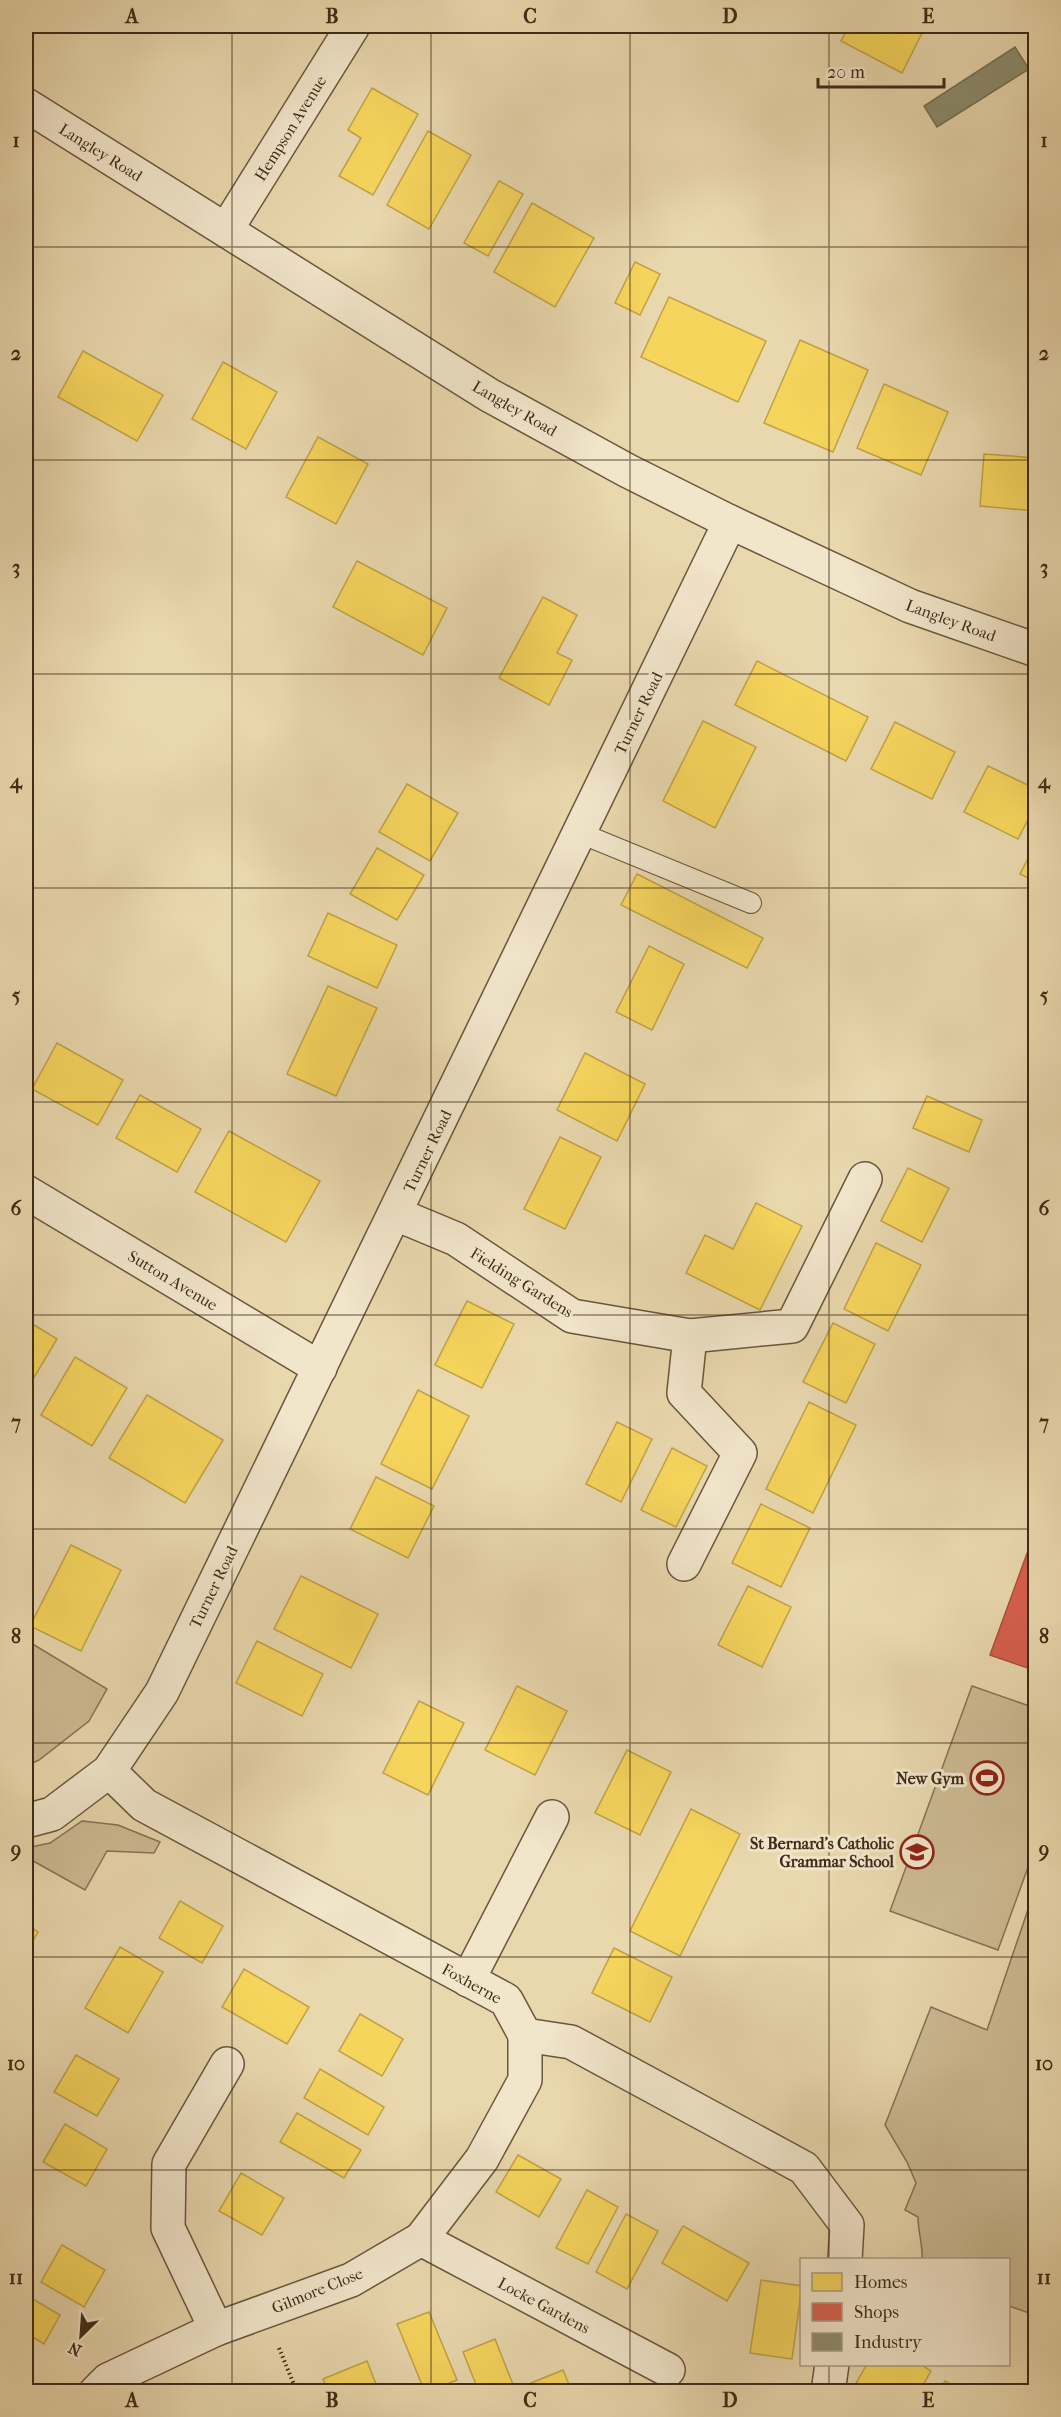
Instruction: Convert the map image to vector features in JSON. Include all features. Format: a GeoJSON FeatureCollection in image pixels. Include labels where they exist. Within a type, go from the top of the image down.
{"type":"FeatureCollection","features":[{"type":"Feature","properties":{"kind":"street","name":"Hempson Avenue"},"geometry":{"type":"LineString","coordinates":[[226,230],[353,26]]}},
{"type":"Feature","properties":{"kind":"street","name":"Langley Road"},"geometry":{"type":"LineString","coordinates":[[26,105],[489,395],[628,471],[730,522],[910,606],[1035,650]]}},
{"type":"Feature","properties":{"kind":"street","name":"Turner Road"},"geometry":{"type":"LineString","coordinates":[[26,1821],[52,1814],[109,1771],[162,1692],[730,522]]}},
{"type":"Feature","properties":{"kind":"street","name":"Fielding Gardens"},"geometry":{"type":"LineString","coordinates":[[396,1214],[456,1239],[572,1316],[690,1336],[792,1326],[865,1179]]}},
{"type":"Feature","properties":{"kind":"street","name":"Sutton Avenue"},"geometry":{"type":"LineString","coordinates":[[26,1192],[320,1368]]}},
{"type":"Feature","properties":{"kind":"street"},"geometry":{"type":"LineString","coordinates":[[684,1564],[740,1453],[684,1393],[690,1336]]}},
{"type":"Feature","properties":{"kind":"street","name":"Foxherne"},"geometry":{"type":"LineString","coordinates":[[109,1771],[144,1805],[506,2000],[525,2035]]}},
{"type":"Feature","properties":{"kind":"street"},"geometry":{"type":"LineString","coordinates":[[468,1980],[552,1817]]}},
{"type":"Feature","properties":{"kind":"street"},"geometry":{"type":"LineString","coordinates":[[525,2035],[571,2042],[804,2168],[847,2225],[845,2258]]}},
{"type":"Feature","properties":{"kind":"street","name":"Gilmore Close"},"geometry":{"type":"LineString","coordinates":[[96,2391],[108,2380],[216,2329],[351,2280],[421,2239],[482,2159],[525,2080],[525,2035]]}},
{"type":"Feature","properties":{"kind":"street"},"geometry":{"type":"LineString","coordinates":[[216,2329],[168,2228],[169,2164],[229,2065]]}},
{"type":"Feature","properties":{"kind":"street","name":"Locke Gardens"},"geometry":{"type":"LineString","coordinates":[[421,2239],[668,2370]]}},
{"type":"Feature","properties":{"kind":"street"},"geometry":{"type":"LineString","coordinates":[[828,2391],[832,2366]]}},
{"type":"Feature","properties":{"kind":"lane"},"geometry":{"type":"LineString","coordinates":[[580,833],[751,903]]}},
{"type":"Feature","properties":{"kind":"path"},"geometry":{"type":"LineString","coordinates":[[264,2312],[297,2391]]}},
{"type":"Feature","properties":{"kind":"shaded area"},"geometry":{"type":"Polygon","coordinates":[[[26,1640],[107,1689],[89,1721],[39,1760],[26,1766],[26,1640]]]}},
{"type":"Feature","properties":{"kind":"shaded area","name":"New Gym"},"geometry":{"type":"Polygon","coordinates":[[[972,1686],[1035,1708],[1035,1848],[998,1950],[890,1911],[972,1686]]]}},
{"type":"Feature","properties":{"kind":"shaded area"},"geometry":{"type":"Polygon","coordinates":[[[82,1821],[118,1825],[160,1842],[154,1853],[107,1851],[85,1890],[26,1857],[26,1848],[50,1843],[82,1821]]]}},
{"type":"Feature","properties":{"kind":"shaded area"},"geometry":{"type":"Polygon","coordinates":[[[1035,1889],[1035,2315],[1010,2306],[1010,2258],[922,2258],[918,2217],[905,2210],[916,2183],[907,2162],[885,2125],[931,2007],[987,2030],[1035,1889]]]}},
{"type":"Feature","properties":{"kind":"building: Homes"},"geometry":{"type":"Polygon","coordinates":[[[849,26],[908,26],[922,33],[902,73],[841,41],[849,26]]]}},
{"type":"Feature","properties":{"kind":"building: Homes"},"geometry":{"type":"Polygon","coordinates":[[[372,88],[418,114],[373,195],[339,176],[361,138],[348,130],[372,88]]]}},
{"type":"Feature","properties":{"kind":"building: Homes"},"geometry":{"type":"Polygon","coordinates":[[[428,131],[471,155],[429,229],[387,205],[428,131]]]}},
{"type":"Feature","properties":{"kind":"building: Homes"},"geometry":{"type":"Polygon","coordinates":[[[499,181],[523,194],[488,256],[464,243],[499,181]]]}},
{"type":"Feature","properties":{"kind":"building: Homes"},"geometry":{"type":"Polygon","coordinates":[[[532,203],[594,238],[555,307],[494,272],[532,203]]]}},
{"type":"Feature","properties":{"kind":"building: Homes"},"geometry":{"type":"Polygon","coordinates":[[[635,262],[660,274],[640,315],[615,303],[635,262]]]}},
{"type":"Feature","properties":{"kind":"building: Homes"},"geometry":{"type":"Polygon","coordinates":[[[669,297],[766,341],[738,402],[641,357],[669,297]]]}},
{"type":"Feature","properties":{"kind":"building: Homes"},"geometry":{"type":"Polygon","coordinates":[[[800,340],[868,370],[833,452],[764,423],[800,340]]]}},
{"type":"Feature","properties":{"kind":"building: Homes"},"geometry":{"type":"Polygon","coordinates":[[[83,351],[163,395],[137,441],[58,397],[83,351]]]}},
{"type":"Feature","properties":{"kind":"building: Homes"},"geometry":{"type":"Polygon","coordinates":[[[223,362],[277,392],[246,449],[192,419],[223,362]]]}},
{"type":"Feature","properties":{"kind":"building: Homes"},"geometry":{"type":"Polygon","coordinates":[[[884,384],[948,412],[921,475],[857,448],[884,384]]]}},
{"type":"Feature","properties":{"kind":"building: Homes"},"geometry":{"type":"Polygon","coordinates":[[[318,437],[368,464],[336,524],[286,497],[318,437]]]}},
{"type":"Feature","properties":{"kind":"building: Homes"},"geometry":{"type":"Polygon","coordinates":[[[984,454],[1036,458],[1036,511],[980,506],[984,454]]]}},
{"type":"Feature","properties":{"kind":"building: Homes"},"geometry":{"type":"Polygon","coordinates":[[[357,561],[447,608],[423,655],[333,607],[357,561]]]}},
{"type":"Feature","properties":{"kind":"building: Homes"},"geometry":{"type":"Polygon","coordinates":[[[543,597],[577,615],[557,653],[572,660],[549,705],[499,678],[543,597]]]}},
{"type":"Feature","properties":{"kind":"building: Homes"},"geometry":{"type":"Polygon","coordinates":[[[757,661],[868,717],[846,761],[735,705],[757,661]]]}},
{"type":"Feature","properties":{"kind":"building: Homes"},"geometry":{"type":"Polygon","coordinates":[[[703,721],[756,747],[715,828],[663,801],[703,721]]]}},
{"type":"Feature","properties":{"kind":"building: Homes"},"geometry":{"type":"Polygon","coordinates":[[[895,722],[955,752],[932,799],[871,769],[895,722]]]}},
{"type":"Feature","properties":{"kind":"building: Homes"},"geometry":{"type":"Polygon","coordinates":[[[988,766],[1036,789],[1036,804],[1018,839],[964,812],[988,766]]]}},
{"type":"Feature","properties":{"kind":"building: Homes"},"geometry":{"type":"Polygon","coordinates":[[[407,784],[458,813],[430,861],[379,832],[407,784]]]}},
{"type":"Feature","properties":{"kind":"building: Homes"},"geometry":{"type":"Polygon","coordinates":[[[1036,843],[1036,882],[1020,874],[1036,843]]]}},
{"type":"Feature","properties":{"kind":"building: Homes"},"geometry":{"type":"Polygon","coordinates":[[[377,848],[424,875],[397,920],[350,894],[377,848]]]}},
{"type":"Feature","properties":{"kind":"building: Homes"},"geometry":{"type":"Polygon","coordinates":[[[637,874],[763,938],[747,968],[621,905],[637,874]]]}},
{"type":"Feature","properties":{"kind":"building: Homes"},"geometry":{"type":"Polygon","coordinates":[[[328,913],[397,945],[377,988],[308,956],[328,913]]]}},
{"type":"Feature","properties":{"kind":"building: Homes"},"geometry":{"type":"Polygon","coordinates":[[[649,946],[684,964],[652,1030],[616,1012],[649,946]]]}},
{"type":"Feature","properties":{"kind":"building: Homes"},"geometry":{"type":"Polygon","coordinates":[[[328,986],[377,1008],[336,1096],[287,1074],[328,986]]]}},
{"type":"Feature","properties":{"kind":"building: Homes"},"geometry":{"type":"Polygon","coordinates":[[[57,1043],[123,1080],[98,1125],[32,1089],[57,1043]]]}},
{"type":"Feature","properties":{"kind":"building: Homes"},"geometry":{"type":"Polygon","coordinates":[[[585,1053],[645,1084],[617,1141],[557,1110],[585,1053]]]}},
{"type":"Feature","properties":{"kind":"building: Homes"},"geometry":{"type":"Polygon","coordinates":[[[140,1095],[201,1129],[177,1172],[116,1138],[140,1095]]]}},
{"type":"Feature","properties":{"kind":"building: Homes"},"geometry":{"type":"Polygon","coordinates":[[[927,1096],[982,1120],[969,1152],[913,1128],[927,1096]]]}},
{"type":"Feature","properties":{"kind":"building: Homes"},"geometry":{"type":"Polygon","coordinates":[[[229,1131],[320,1181],[286,1242],[195,1192],[229,1131]]]}},
{"type":"Feature","properties":{"kind":"building: Homes"},"geometry":{"type":"Polygon","coordinates":[[[560,1137],[601,1157],[565,1229],[524,1209],[560,1137]]]}},
{"type":"Feature","properties":{"kind":"building: Homes"},"geometry":{"type":"Polygon","coordinates":[[[908,1168],[949,1188],[922,1242],[881,1221],[908,1168]]]}},
{"type":"Feature","properties":{"kind":"building: Homes"},"geometry":{"type":"Polygon","coordinates":[[[756,1203],[802,1226],[760,1310],[686,1273],[705,1235],[733,1249],[756,1203]]]}},
{"type":"Feature","properties":{"kind":"building: Homes"},"geometry":{"type":"Polygon","coordinates":[[[876,1243],[921,1265],[888,1331],[844,1309],[876,1243]]]}},
{"type":"Feature","properties":{"kind":"building: Homes"},"geometry":{"type":"Polygon","coordinates":[[[467,1301],[514,1324],[482,1388],[435,1365],[467,1301]]]}},
{"type":"Feature","properties":{"kind":"building: Homes"},"geometry":{"type":"Polygon","coordinates":[[[26,1320],[57,1339],[26,1391],[26,1320]]]}},
{"type":"Feature","properties":{"kind":"building: Homes"},"geometry":{"type":"Polygon","coordinates":[[[833,1323],[875,1344],[846,1403],[803,1382],[833,1323]]]}},
{"type":"Feature","properties":{"kind":"building: Homes"},"geometry":{"type":"Polygon","coordinates":[[[75,1357],[127,1388],[92,1446],[41,1415],[75,1357]]]}},
{"type":"Feature","properties":{"kind":"building: Homes"},"geometry":{"type":"Polygon","coordinates":[[[418,1390],[469,1416],[432,1489],[381,1464],[418,1390]]]}},
{"type":"Feature","properties":{"kind":"building: Homes"},"geometry":{"type":"Polygon","coordinates":[[[147,1395],[223,1440],[185,1503],[109,1458],[147,1395]]]}},
{"type":"Feature","properties":{"kind":"building: Homes"},"geometry":{"type":"Polygon","coordinates":[[[809,1402],[856,1425],[813,1513],[766,1489],[809,1402]]]}},
{"type":"Feature","properties":{"kind":"building: Homes"},"geometry":{"type":"Polygon","coordinates":[[[617,1422],[652,1439],[621,1502],[586,1484],[617,1422]]]}},
{"type":"Feature","properties":{"kind":"building: Homes"},"geometry":{"type":"Polygon","coordinates":[[[672,1448],[707,1466],[676,1527],[641,1510],[672,1448]]]}},
{"type":"Feature","properties":{"kind":"building: Homes"},"geometry":{"type":"Polygon","coordinates":[[[376,1477],[434,1506],[408,1558],[350,1529],[376,1477]]]}},
{"type":"Feature","properties":{"kind":"building: Homes"},"geometry":{"type":"Polygon","coordinates":[[[761,1504],[810,1528],[781,1587],[732,1563],[761,1504]]]}},
{"type":"Feature","properties":{"kind":"building: Homes"},"geometry":{"type":"Polygon","coordinates":[[[71,1545],[121,1570],[81,1651],[30,1626],[71,1545]]]}},
{"type":"Feature","properties":{"kind":"building: Homes"},"geometry":{"type":"Polygon","coordinates":[[[301,1576],[378,1614],[351,1668],[274,1629],[301,1576]]]}},
{"type":"Feature","properties":{"kind":"building: Homes"},"geometry":{"type":"Polygon","coordinates":[[[748,1586],[791,1607],[762,1667],[718,1645],[748,1586]]]}},
{"type":"Feature","properties":{"kind":"building: Homes"},"geometry":{"type":"Polygon","coordinates":[[[257,1641],[323,1674],[302,1716],[236,1683],[257,1641]]]}},
{"type":"Feature","properties":{"kind":"building: Homes"},"geometry":{"type":"Polygon","coordinates":[[[517,1686],[567,1711],[535,1775],[485,1750],[517,1686]]]}},
{"type":"Feature","properties":{"kind":"building: Homes"},"geometry":{"type":"Polygon","coordinates":[[[419,1701],[464,1723],[428,1795],[383,1773],[419,1701]]]}},
{"type":"Feature","properties":{"kind":"building: Homes"},"geometry":{"type":"Polygon","coordinates":[[[627,1750],[671,1772],[640,1835],[595,1813],[627,1750]]]}},
{"type":"Feature","properties":{"kind":"building: Homes"},"geometry":{"type":"Polygon","coordinates":[[[691,1809],[740,1834],[680,1956],[630,1931],[691,1809]]]}},
{"type":"Feature","properties":{"kind":"building: Homes"},"geometry":{"type":"Polygon","coordinates":[[[180,1901],[223,1926],[202,1963],[159,1938],[180,1901]]]}},
{"type":"Feature","properties":{"kind":"building: Homes"},"geometry":{"type":"Polygon","coordinates":[[[26,1924],[38,1932],[26,1953],[26,1924]]]}},
{"type":"Feature","properties":{"kind":"building: Homes"},"geometry":{"type":"Polygon","coordinates":[[[120,1947],[163,1972],[128,2033],[85,2008],[120,1947]]]}},
{"type":"Feature","properties":{"kind":"building: Homes"},"geometry":{"type":"Polygon","coordinates":[[[614,1948],[672,1977],[650,2022],[592,1993],[614,1948]]]}},
{"type":"Feature","properties":{"kind":"building: Homes"},"geometry":{"type":"Polygon","coordinates":[[[244,1969],[309,2007],[287,2044],[222,2007],[244,1969]]]}},
{"type":"Feature","properties":{"kind":"building: Homes"},"geometry":{"type":"Polygon","coordinates":[[[360,2014],[403,2039],[382,2076],[339,2051],[360,2014]]]}},
{"type":"Feature","properties":{"kind":"building: Homes"},"geometry":{"type":"Polygon","coordinates":[[[76,2055],[119,2079],[97,2116],[54,2092],[76,2055]]]}},
{"type":"Feature","properties":{"kind":"building: Homes"},"geometry":{"type":"Polygon","coordinates":[[[320,2069],[384,2107],[368,2135],[304,2098],[320,2069]]]}},
{"type":"Feature","properties":{"kind":"building: Homes"},"geometry":{"type":"Polygon","coordinates":[[[297,2113],[361,2150],[344,2178],[280,2142],[297,2113]]]}},
{"type":"Feature","properties":{"kind":"building: Homes"},"geometry":{"type":"Polygon","coordinates":[[[65,2124],[107,2149],[86,2186],[43,2162],[65,2124]]]}},
{"type":"Feature","properties":{"kind":"building: Homes"},"geometry":{"type":"Polygon","coordinates":[[[518,2155],[561,2179],[539,2217],[496,2192],[518,2155]]]}},
{"type":"Feature","properties":{"kind":"building: Homes"},"geometry":{"type":"Polygon","coordinates":[[[241,2173],[284,2198],[262,2235],[219,2211],[241,2173]]]}},
{"type":"Feature","properties":{"kind":"building: Homes"},"geometry":{"type":"Polygon","coordinates":[[[587,2190],[618,2207],[588,2264],[556,2248],[587,2190]]]}},
{"type":"Feature","properties":{"kind":"building: Homes"},"geometry":{"type":"Polygon","coordinates":[[[626,2214],[658,2231],[627,2289],[596,2272],[626,2214]]]}},
{"type":"Feature","properties":{"kind":"building: Homes"},"geometry":{"type":"Polygon","coordinates":[[[683,2226],[749,2263],[727,2301],[662,2263],[683,2226]]]}},
{"type":"Feature","properties":{"kind":"building: Homes"},"geometry":{"type":"Polygon","coordinates":[[[62,2245],[105,2270],[84,2307],[41,2282],[62,2245]]]}},
{"type":"Feature","properties":{"kind":"building: Homes"},"geometry":{"type":"Polygon","coordinates":[[[761,2280],[800,2286],[792,2359],[750,2353],[761,2280]]]}},
{"type":"Feature","properties":{"kind":"building: Homes"},"geometry":{"type":"Polygon","coordinates":[[[26,2295],[60,2315],[44,2344],[26,2333],[26,2295]]]}},
{"type":"Feature","properties":{"kind":"building: Homes"},"geometry":{"type":"Polygon","coordinates":[[[429,2312],[457,2380],[425,2392],[397,2324],[429,2312]]]}},
{"type":"Feature","properties":{"kind":"building: Homes"},"geometry":{"type":"Polygon","coordinates":[[[495,2339],[516,2392],[479,2392],[463,2352],[495,2339]]]}},
{"type":"Feature","properties":{"kind":"building: Homes"},"geometry":{"type":"Polygon","coordinates":[[[367,2361],[379,2392],[328,2392],[323,2379],[367,2361]]]}},
{"type":"Feature","properties":{"kind":"building: Homes"},"geometry":{"type":"Polygon","coordinates":[[[866,2366],[923,2366],[931,2371],[919,2392],[851,2392],[866,2366]]]}},
{"type":"Feature","properties":{"kind":"building: Homes"},"geometry":{"type":"Polygon","coordinates":[[[563,2370],[572,2392],[535,2392],[531,2383],[563,2370]]]}},
{"type":"Feature","properties":{"kind":"building: Homes"},"geometry":{"type":"Polygon","coordinates":[[[945,2381],[964,2392],[939,2392],[945,2381]]]}},
{"type":"Feature","properties":{"kind":"building: Homes"},"geometry":{"type":"Polygon","coordinates":[[[278,2385],[280,2392],[262,2392],[278,2385]]]}},
{"type":"Feature","properties":{"kind":"building: Shops"},"geometry":{"type":"Polygon","coordinates":[[[1033,1537],[1036,1539],[1036,1671],[990,1655],[1033,1537]]]}},
{"type":"Feature","properties":{"kind":"building: Industry"},"geometry":{"type":"Polygon","coordinates":[[[1015,47],[1029,69],[937,127],[924,106],[1015,47]]]}},
{"type":"Feature","properties":{"kind":"place","name":"New Gym"},"geometry":{"type":"Point","coordinates":[987,1778]}},
{"type":"Feature","properties":{"kind":"place","name":"St Bernard's Catholic Grammar School"},"geometry":{"type":"Point","coordinates":[917,1852]}}]}
